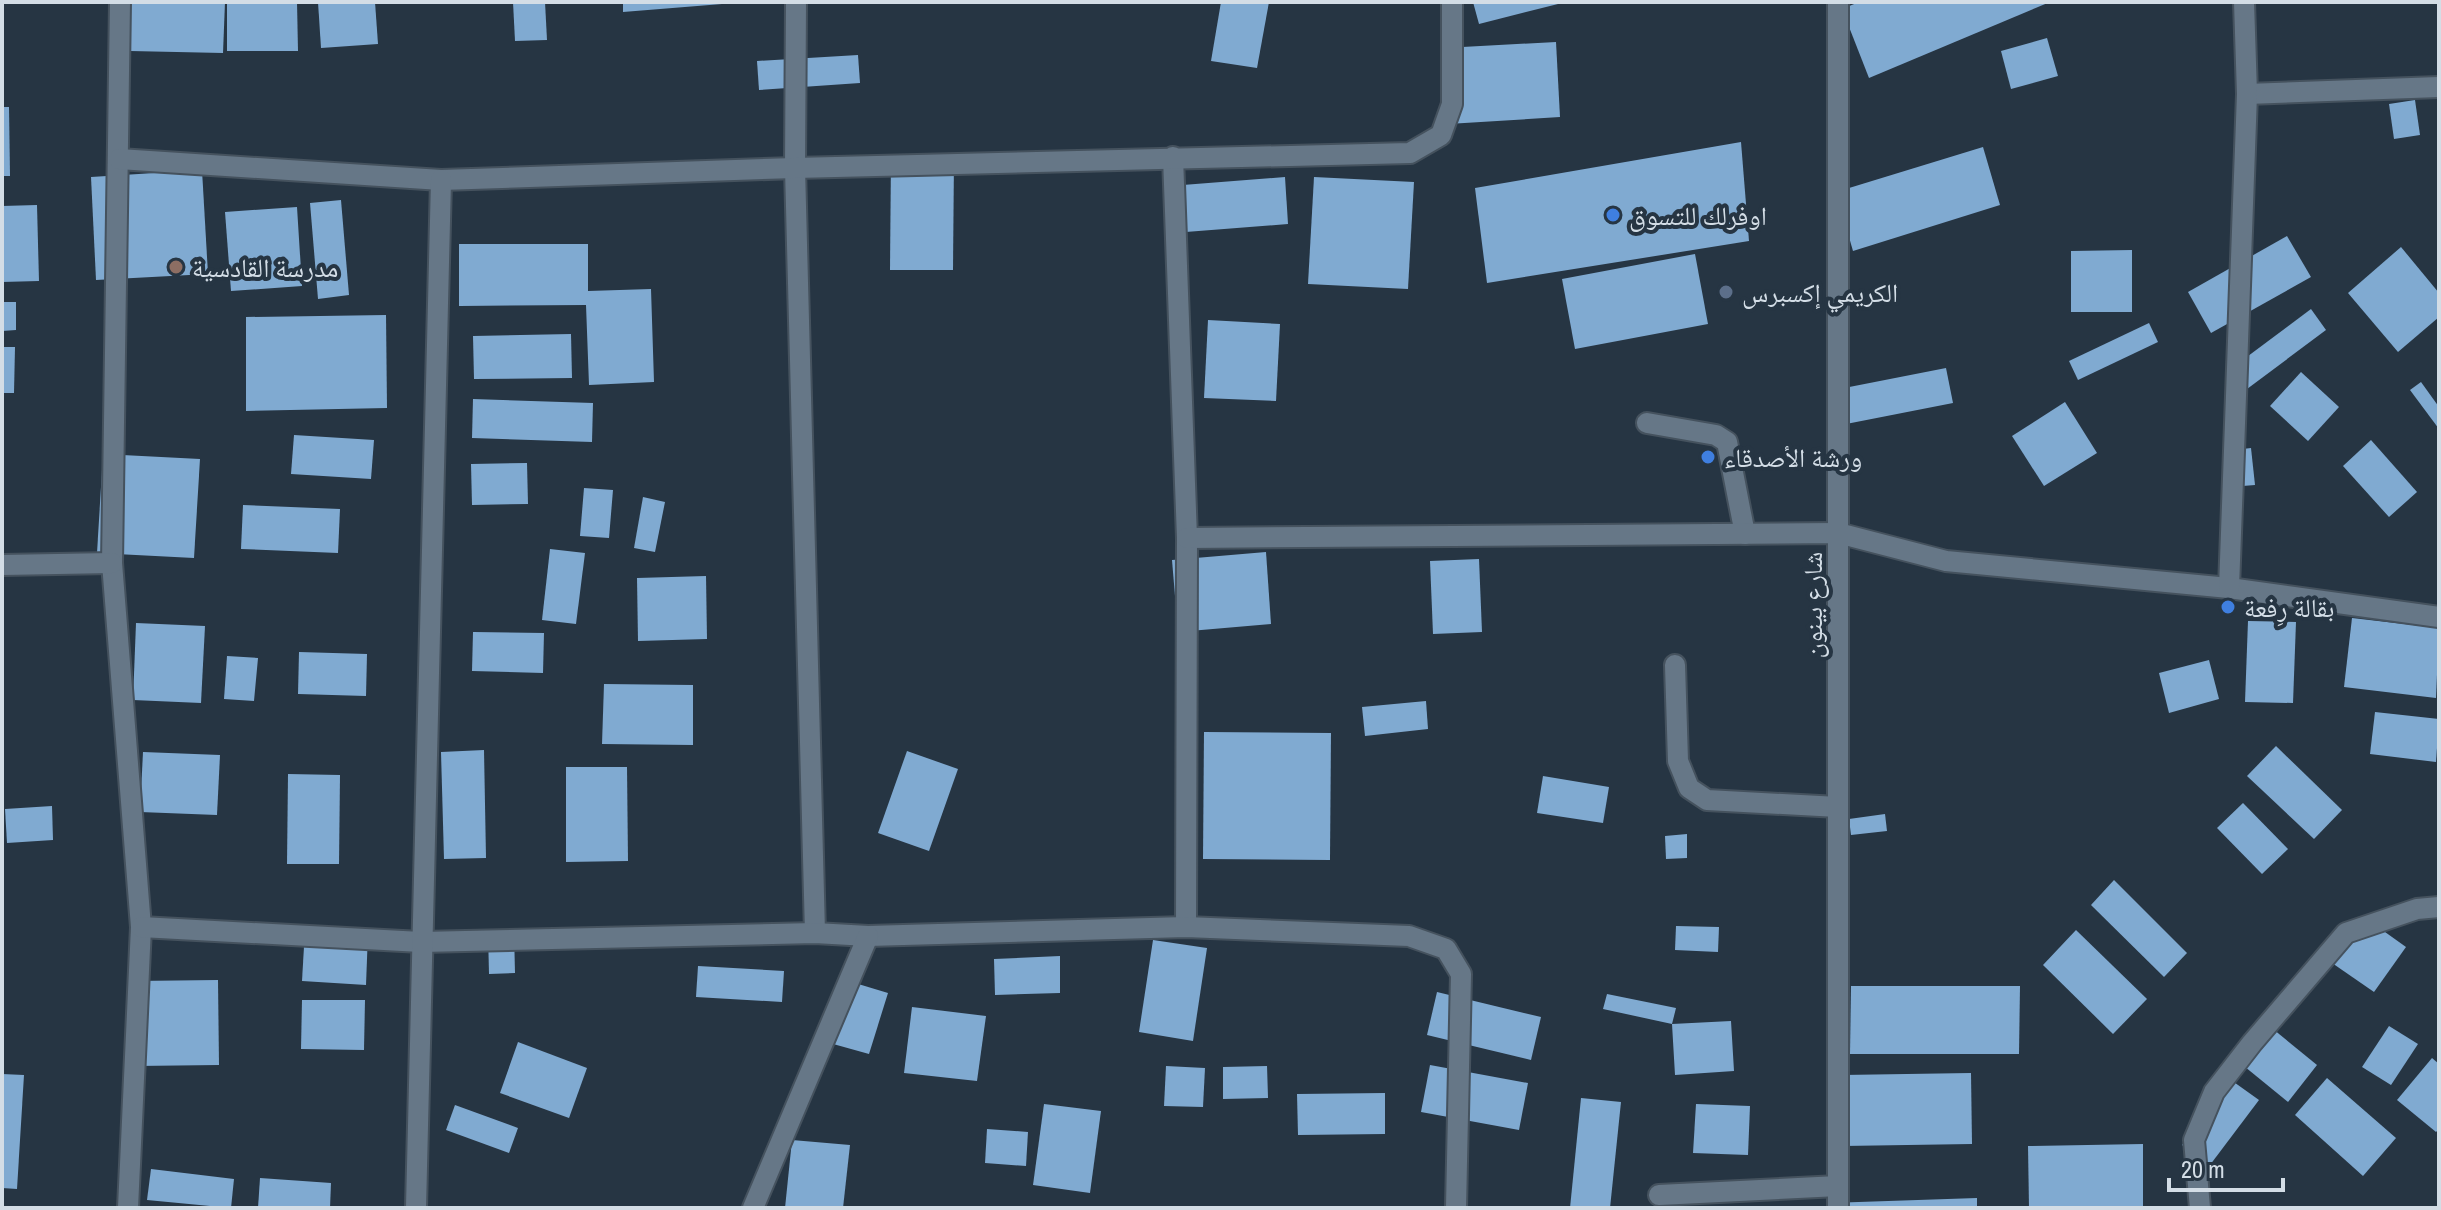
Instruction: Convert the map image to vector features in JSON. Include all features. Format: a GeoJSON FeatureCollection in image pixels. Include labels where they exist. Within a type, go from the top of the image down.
{"type":"FeatureCollection","features":[{"type":"Feature","properties":{"kind":"street"},"geometry":{"type":"LineString","coordinates":[[120,2],[112,563],[141,927],[128,1208]]}},
{"type":"Feature","properties":{"kind":"street"},"geometry":{"type":"LineString","coordinates":[[796,2],[795,168],[815,933]]}},
{"type":"Feature","properties":{"kind":"street"},"geometry":{"type":"LineString","coordinates":[[119,159],[441,180],[1173,157],[1410,153],[1441,135],[1452,104],[1452,2]]}},
{"type":"Feature","properties":{"kind":"street","name":"شارع بينون"},"geometry":{"type":"LineString","coordinates":[[1838,2],[1838,1208]]}},
{"type":"Feature","properties":{"kind":"street"},"geometry":{"type":"LineString","coordinates":[[2229,588],[2247,94],[2244,2]]}},
{"type":"Feature","properties":{"kind":"street"},"geometry":{"type":"LineString","coordinates":[[2247,94],[2439,87]]}},
{"type":"Feature","properties":{"kind":"street"},"geometry":{"type":"LineString","coordinates":[[1173,157],[1187,538],[1186,927]]}},
{"type":"Feature","properties":{"kind":"street"},"geometry":{"type":"LineString","coordinates":[[416,1208],[441,180]]}},
{"type":"Feature","properties":{"kind":"street"},"geometry":{"type":"LineString","coordinates":[[1647,423],[1716,435],[1727,442],[1745,534]]}},
{"type":"Feature","properties":{"kind":"street"},"geometry":{"type":"LineString","coordinates":[[1187,538],[1838,533],[1946,561],[2229,588],[2439,617]]}},
{"type":"Feature","properties":{"kind":"street"},"geometry":{"type":"LineString","coordinates":[[2,565],[112,563]]}},
{"type":"Feature","properties":{"kind":"street"},"geometry":{"type":"LineString","coordinates":[[1675,665],[1678,761],[1689,788],[1707,800],[1838,807]]}},
{"type":"Feature","properties":{"kind":"street"},"geometry":{"type":"LineString","coordinates":[[2200,1208],[2194,1140],[2214,1092],[2252,1043],[2346,933],[2417,909],[2439,907]]}},
{"type":"Feature","properties":{"kind":"street"},"geometry":{"type":"LineString","coordinates":[[141,927],[421,942],[815,933],[868,936],[1186,927],[1409,936],[1446,949],[1461,974],[1456,1208]]}},
{"type":"Feature","properties":{"kind":"street"},"geometry":{"type":"LineString","coordinates":[[753,1208],[868,936]]}},
{"type":"Feature","properties":{"kind":"street"},"geometry":{"type":"LineString","coordinates":[[1659,1195],[1838,1186]]}},
{"type":"Feature","properties":{"kind":"building"},"geometry":{"type":"Polygon","coordinates":[[[131,2],[225,2],[223,53],[130,51],[131,2]]]}},
{"type":"Feature","properties":{"kind":"building"},"geometry":{"type":"Polygon","coordinates":[[[227,2],[297,2],[298,51],[227,51],[227,2]]]}},
{"type":"Feature","properties":{"kind":"building"},"geometry":{"type":"Polygon","coordinates":[[[318,2],[375,2],[378,44],[321,48],[318,2]]]}},
{"type":"Feature","properties":{"kind":"building"},"geometry":{"type":"Polygon","coordinates":[[[513,2],[545,2],[547,40],[515,41],[513,2]]]}},
{"type":"Feature","properties":{"kind":"building"},"geometry":{"type":"Polygon","coordinates":[[[623,2],[722,2],[722,4],[623,12],[623,2]]]}},
{"type":"Feature","properties":{"kind":"building"},"geometry":{"type":"Polygon","coordinates":[[[1221,2],[1269,2],[1257,68],[1211,61],[1221,2]]]}},
{"type":"Feature","properties":{"kind":"building"},"geometry":{"type":"Polygon","coordinates":[[[1473,2],[1561,2],[1562,3],[1479,24],[1473,2]]]}},
{"type":"Feature","properties":{"kind":"building"},"geometry":{"type":"Polygon","coordinates":[[[1859,2],[2050,2],[1869,78],[1842,9],[1859,2]]]}},
{"type":"Feature","properties":{"kind":"building"},"geometry":{"type":"Polygon","coordinates":[[[2047,38],[2058,76],[2011,89],[2001,51],[2047,38]]]}},
{"type":"Feature","properties":{"kind":"building"},"geometry":{"type":"Polygon","coordinates":[[[1556,42],[1560,117],[1448,124],[1444,48],[1556,42]]]}},
{"type":"Feature","properties":{"kind":"building"},"geometry":{"type":"Polygon","coordinates":[[[858,55],[860,83],[759,90],[757,61],[858,55]]]}},
{"type":"Feature","properties":{"kind":"building"},"geometry":{"type":"Polygon","coordinates":[[[2415,100],[2420,135],[2394,139],[2389,104],[2415,100]]]}},
{"type":"Feature","properties":{"kind":"building"},"geometry":{"type":"Polygon","coordinates":[[[2,107],[9,107],[10,176],[2,176],[2,107]]]}},
{"type":"Feature","properties":{"kind":"building","name":"اوفرلك للتسوق"},"geometry":{"type":"Polygon","coordinates":[[[1741,142],[1749,241],[1487,283],[1475,188],[1741,142]]]}},
{"type":"Feature","properties":{"kind":"building"},"geometry":{"type":"Polygon","coordinates":[[[1983,147],[2000,205],[1853,251],[1836,192],[1983,147]]]}},
{"type":"Feature","properties":{"kind":"building"},"geometry":{"type":"Polygon","coordinates":[[[891,156],[954,157],[953,270],[890,270],[891,156]]]}},
{"type":"Feature","properties":{"kind":"building"},"geometry":{"type":"Polygon","coordinates":[[[202,170],[208,274],[96,280],[91,177],[202,170]]]}},
{"type":"Feature","properties":{"kind":"building"},"geometry":{"type":"Polygon","coordinates":[[[1285,177],[1288,224],[1173,233],[1170,186],[1285,177]]]}},
{"type":"Feature","properties":{"kind":"building"},"geometry":{"type":"Polygon","coordinates":[[[1314,177],[1414,182],[1408,289],[1308,284],[1314,177]]]}},
{"type":"Feature","properties":{"kind":"building"},"geometry":{"type":"Polygon","coordinates":[[[341,200],[349,295],[318,299],[310,203],[341,200]]]}},
{"type":"Feature","properties":{"kind":"building"},"geometry":{"type":"Polygon","coordinates":[[[37,205],[39,281],[2,282],[2,206],[37,205]]]}},
{"type":"Feature","properties":{"kind":"building"},"geometry":{"type":"Polygon","coordinates":[[[297,207],[302,286],[231,291],[225,212],[297,207]]]}},
{"type":"Feature","properties":{"kind":"building"},"geometry":{"type":"Polygon","coordinates":[[[2287,236],[2311,277],[2211,333],[2188,292],[2287,236]]]}},
{"type":"Feature","properties":{"kind":"building"},"geometry":{"type":"Polygon","coordinates":[[[459,244],[588,244],[588,291],[651,289],[654,382],[589,385],[586,305],[459,306],[459,244]]]}},
{"type":"Feature","properties":{"kind":"building"},"geometry":{"type":"Polygon","coordinates":[[[2401,247],[2439,293],[2439,317],[2398,352],[2348,293],[2401,247]]]}},
{"type":"Feature","properties":{"kind":"building"},"geometry":{"type":"Polygon","coordinates":[[[2132,250],[2132,312],[2071,312],[2071,251],[2132,250]]]}},
{"type":"Feature","properties":{"kind":"building"},"geometry":{"type":"Polygon","coordinates":[[[1695,254],[1708,324],[1575,349],[1562,279],[1695,254]]]}},
{"type":"Feature","properties":{"kind":"building"},"geometry":{"type":"Polygon","coordinates":[[[2,302],[16,302],[16,330],[2,331],[2,302]]]}},
{"type":"Feature","properties":{"kind":"building"},"geometry":{"type":"Polygon","coordinates":[[[2311,309],[2326,330],[2247,389],[2232,368],[2311,309]]]}},
{"type":"Feature","properties":{"kind":"building"},"geometry":{"type":"Polygon","coordinates":[[[386,315],[387,408],[246,411],[246,317],[386,315]]]}},
{"type":"Feature","properties":{"kind":"building"},"geometry":{"type":"Polygon","coordinates":[[[1208,320],[1280,324],[1276,401],[1204,398],[1208,320]]]}},
{"type":"Feature","properties":{"kind":"building"},"geometry":{"type":"Polygon","coordinates":[[[2149,323],[2158,342],[2078,380],[2069,361],[2149,323]]]}},
{"type":"Feature","properties":{"kind":"building"},"geometry":{"type":"Polygon","coordinates":[[[571,334],[572,378],[474,379],[473,336],[571,334]]]}},
{"type":"Feature","properties":{"kind":"building"},"geometry":{"type":"Polygon","coordinates":[[[2,347],[15,347],[14,393],[2,393],[2,347]]]}},
{"type":"Feature","properties":{"kind":"building"},"geometry":{"type":"Polygon","coordinates":[[[1946,368],[1953,403],[1841,425],[1834,390],[1946,368]]]}},
{"type":"Feature","properties":{"kind":"building"},"geometry":{"type":"Polygon","coordinates":[[[2301,372],[2339,407],[2308,441],[2270,406],[2301,372]]]}},
{"type":"Feature","properties":{"kind":"building"},"geometry":{"type":"Polygon","coordinates":[[[2421,382],[2439,407],[2439,429],[2410,390],[2421,382]]]}},
{"type":"Feature","properties":{"kind":"building"},"geometry":{"type":"Polygon","coordinates":[[[473,399],[593,403],[592,442],[472,438],[473,399]]]}},
{"type":"Feature","properties":{"kind":"building"},"geometry":{"type":"Polygon","coordinates":[[[2065,402],[2097,453],[2044,486],[2012,436],[2065,402]]]}},
{"type":"Feature","properties":{"kind":"building"},"geometry":{"type":"Polygon","coordinates":[[[294,435],[374,440],[371,479],[291,474],[294,435]]]}},
{"type":"Feature","properties":{"kind":"building"},"geometry":{"type":"Polygon","coordinates":[[[2371,440],[2417,492],[2389,517],[2343,466],[2371,440]]]}},
{"type":"Feature","properties":{"kind":"building"},"geometry":{"type":"Polygon","coordinates":[[[2251,448],[2255,485],[2230,487],[2226,451],[2251,448]]]}},
{"type":"Feature","properties":{"kind":"building"},"geometry":{"type":"Polygon","coordinates":[[[103,454],[200,459],[194,558],[97,553],[103,454]]]}},
{"type":"Feature","properties":{"kind":"building"},"geometry":{"type":"Polygon","coordinates":[[[527,463],[528,504],[472,505],[471,464],[527,463]]]}},
{"type":"Feature","properties":{"kind":"building"},"geometry":{"type":"Polygon","coordinates":[[[584,488],[613,490],[609,538],[580,536],[584,488]]]}},
{"type":"Feature","properties":{"kind":"building"},"geometry":{"type":"Polygon","coordinates":[[[643,497],[665,502],[655,552],[634,548],[643,497]]]}},
{"type":"Feature","properties":{"kind":"building"},"geometry":{"type":"Polygon","coordinates":[[[243,505],[340,509],[338,553],[241,549],[243,505]]]}},
{"type":"Feature","properties":{"kind":"building"},"geometry":{"type":"Polygon","coordinates":[[[550,549],[585,553],[576,624],[542,620],[550,549]]]}},
{"type":"Feature","properties":{"kind":"building"},"geometry":{"type":"Polygon","coordinates":[[[1266,552],[1271,624],[1178,632],[1172,560],[1266,552]]]}},
{"type":"Feature","properties":{"kind":"building"},"geometry":{"type":"Polygon","coordinates":[[[1479,559],[1482,632],[1433,634],[1430,561],[1479,559]]]}},
{"type":"Feature","properties":{"kind":"building"},"geometry":{"type":"Polygon","coordinates":[[[706,576],[707,639],[638,641],[637,578],[706,576]]]}},
{"type":"Feature","properties":{"kind":"building"},"geometry":{"type":"Polygon","coordinates":[[[2352,618],[2439,628],[2436,698],[2344,687],[2352,618]]]}},
{"type":"Feature","properties":{"kind":"building"},"geometry":{"type":"Polygon","coordinates":[[[2248,621],[2296,622],[2293,703],[2245,702],[2248,621]]]}},
{"type":"Feature","properties":{"kind":"building"},"geometry":{"type":"Polygon","coordinates":[[[136,623],[205,626],[201,703],[133,700],[136,623]]]}},
{"type":"Feature","properties":{"kind":"building"},"geometry":{"type":"Polygon","coordinates":[[[473,632],[544,633],[543,673],[472,671],[473,632]]]}},
{"type":"Feature","properties":{"kind":"building"},"geometry":{"type":"Polygon","coordinates":[[[299,652],[367,654],[366,696],[298,694],[299,652]]]}},
{"type":"Feature","properties":{"kind":"building"},"geometry":{"type":"Polygon","coordinates":[[[227,656],[258,658],[254,701],[224,699],[227,656]]]}},
{"type":"Feature","properties":{"kind":"building"},"geometry":{"type":"Polygon","coordinates":[[[2209,660],[2219,699],[2169,713],[2159,673],[2209,660]]]}},
{"type":"Feature","properties":{"kind":"building"},"geometry":{"type":"Polygon","coordinates":[[[604,684],[693,685],[693,745],[602,744],[604,684]]]}},
{"type":"Feature","properties":{"kind":"building"},"geometry":{"type":"Polygon","coordinates":[[[1426,701],[1428,729],[1365,736],[1362,707],[1426,701]]]}},
{"type":"Feature","properties":{"kind":"building"},"geometry":{"type":"Polygon","coordinates":[[[2375,712],[2439,719],[2436,762],[2370,754],[2375,712]]]}},
{"type":"Feature","properties":{"kind":"building"},"geometry":{"type":"Polygon","coordinates":[[[1204,732],[1331,733],[1330,860],[1203,859],[1204,732]]]}},
{"type":"Feature","properties":{"kind":"building"},"geometry":{"type":"Polygon","coordinates":[[[2276,746],[2342,810],[2314,839],[2247,776],[2276,746]]]}},
{"type":"Feature","properties":{"kind":"building"},"geometry":{"type":"Polygon","coordinates":[[[484,750],[486,858],[444,859],[441,752],[484,750]]]}},
{"type":"Feature","properties":{"kind":"building"},"geometry":{"type":"Polygon","coordinates":[[[907,751],[958,769],[929,851],[878,833],[907,751]]]}},
{"type":"Feature","properties":{"kind":"building"},"geometry":{"type":"Polygon","coordinates":[[[143,752],[220,755],[217,815],[140,812],[143,752]]]}},
{"type":"Feature","properties":{"kind":"building"},"geometry":{"type":"Polygon","coordinates":[[[566,767],[627,767],[628,861],[566,862],[566,767]]]}},
{"type":"Feature","properties":{"kind":"building"},"geometry":{"type":"Polygon","coordinates":[[[288,774],[340,775],[339,864],[287,864],[288,774]]]}},
{"type":"Feature","properties":{"kind":"building"},"geometry":{"type":"Polygon","coordinates":[[[1543,776],[1609,787],[1603,823],[1537,813],[1543,776]]]}},
{"type":"Feature","properties":{"kind":"building"},"geometry":{"type":"Polygon","coordinates":[[[2243,803],[2288,849],[2262,874],[2217,828],[2243,803]]]}},
{"type":"Feature","properties":{"kind":"building"},"geometry":{"type":"Polygon","coordinates":[[[52,806],[53,840],[7,843],[5,809],[52,806]]]}},
{"type":"Feature","properties":{"kind":"building"},"geometry":{"type":"Polygon","coordinates":[[[1885,814],[1887,831],[1851,835],[1849,819],[1885,814]]]}},
{"type":"Feature","properties":{"kind":"building"},"geometry":{"type":"Polygon","coordinates":[[[1687,834],[1687,858],[1666,859],[1665,836],[1687,834]]]}},
{"type":"Feature","properties":{"kind":"building"},"geometry":{"type":"Polygon","coordinates":[[[2114,880],[2187,953],[2164,977],[2091,905],[2114,880]]]}},
{"type":"Feature","properties":{"kind":"building"},"geometry":{"type":"Polygon","coordinates":[[[2364,917],[2406,947],[2374,992],[2332,963],[2364,917]]]}},
{"type":"Feature","properties":{"kind":"building"},"geometry":{"type":"Polygon","coordinates":[[[1676,926],[1719,927],[1718,952],[1675,950],[1676,926]]]}},
{"type":"Feature","properties":{"kind":"building"},"geometry":{"type":"Polygon","coordinates":[[[305,929],[368,933],[366,985],[302,981],[305,929]]]}},
{"type":"Feature","properties":{"kind":"building"},"geometry":{"type":"Polygon","coordinates":[[[2076,930],[2147,999],[2113,1034],[2043,965],[2076,930]]]}},
{"type":"Feature","properties":{"kind":"building"},"geometry":{"type":"Polygon","coordinates":[[[514,932],[515,973],[489,974],[488,933],[514,932]]]}},
{"type":"Feature","properties":{"kind":"building"},"geometry":{"type":"Polygon","coordinates":[[[1153,940],[1207,948],[1193,1041],[1139,1032],[1153,940]]]}},
{"type":"Feature","properties":{"kind":"building"},"geometry":{"type":"Polygon","coordinates":[[[1060,956],[1060,993],[995,995],[994,959],[1060,956]]]}},
{"type":"Feature","properties":{"kind":"building"},"geometry":{"type":"Polygon","coordinates":[[[698,966],[784,971],[782,1002],[696,997],[698,966]]]}},
{"type":"Feature","properties":{"kind":"building"},"geometry":{"type":"Polygon","coordinates":[[[218,980],[219,1065],[136,1066],[135,981],[218,980]]]}},
{"type":"Feature","properties":{"kind":"building"},"geometry":{"type":"Polygon","coordinates":[[[845,980],[888,993],[869,1054],[826,1042],[845,980]]]}},
{"type":"Feature","properties":{"kind":"building"},"geometry":{"type":"Polygon","coordinates":[[[1851,986],[2020,986],[2019,1054],[1850,1054],[1851,986]]]}},
{"type":"Feature","properties":{"kind":"building"},"geometry":{"type":"Polygon","coordinates":[[[1437,992],[1541,1017],[1531,1060],[1427,1035],[1437,992]]]}},
{"type":"Feature","properties":{"kind":"building"},"geometry":{"type":"Polygon","coordinates":[[[1607,994],[1676,1008],[1672,1024],[1603,1009],[1607,994]]]}},
{"type":"Feature","properties":{"kind":"building"},"geometry":{"type":"Polygon","coordinates":[[[302,1000],[365,1000],[364,1050],[301,1049],[302,1000]]]}},
{"type":"Feature","properties":{"kind":"building"},"geometry":{"type":"Polygon","coordinates":[[[912,1007],[986,1016],[977,1081],[904,1073],[912,1007]]]}},
{"type":"Feature","properties":{"kind":"building"},"geometry":{"type":"Polygon","coordinates":[[[1731,1021],[1734,1071],[1675,1075],[1672,1024],[1731,1021]]]}},
{"type":"Feature","properties":{"kind":"building"},"geometry":{"type":"Polygon","coordinates":[[[2268,1025],[2317,1065],[2288,1102],[2239,1062],[2268,1025]]]}},
{"type":"Feature","properties":{"kind":"building"},"geometry":{"type":"Polygon","coordinates":[[[2389,1026],[2418,1044],[2391,1085],[2362,1067],[2389,1026]]]}},
{"type":"Feature","properties":{"kind":"building"},"geometry":{"type":"Polygon","coordinates":[[[518,1042],[587,1068],[569,1118],[500,1093],[518,1042]]]}},
{"type":"Feature","properties":{"kind":"building"},"geometry":{"type":"Polygon","coordinates":[[[2432,1058],[2439,1064],[2439,1129],[2436,1132],[2397,1100],[2432,1058]]]}},
{"type":"Feature","properties":{"kind":"building"},"geometry":{"type":"Polygon","coordinates":[[[1430,1065],[1528,1083],[1519,1130],[1421,1112],[1430,1065]]]}},
{"type":"Feature","properties":{"kind":"building"},"geometry":{"type":"Polygon","coordinates":[[[1166,1066],[1205,1068],[1203,1107],[1164,1106],[1166,1066]]]}},
{"type":"Feature","properties":{"kind":"building"},"geometry":{"type":"Polygon","coordinates":[[[1267,1066],[1268,1098],[1223,1099],[1223,1067],[1267,1066]]]}},
{"type":"Feature","properties":{"kind":"building"},"geometry":{"type":"Polygon","coordinates":[[[1971,1073],[1972,1144],[1843,1146],[1842,1075],[1971,1073]]]}},
{"type":"Feature","properties":{"kind":"building"},"geometry":{"type":"Polygon","coordinates":[[[2,1074],[24,1075],[17,1189],[2,1188],[2,1074]]]}},
{"type":"Feature","properties":{"kind":"building"},"geometry":{"type":"Polygon","coordinates":[[[2327,1078],[2396,1138],[2363,1176],[2295,1115],[2327,1078]]]}},
{"type":"Feature","properties":{"kind":"building"},"geometry":{"type":"Polygon","coordinates":[[[2231,1080],[2259,1100],[2210,1165],[2182,1145],[2231,1080]]]}},
{"type":"Feature","properties":{"kind":"building"},"geometry":{"type":"Polygon","coordinates":[[[1385,1093],[1385,1134],[1298,1135],[1297,1094],[1385,1093]]]}},
{"type":"Feature","properties":{"kind":"building"},"geometry":{"type":"Polygon","coordinates":[[[1581,1098],[1621,1102],[1610,1208],[1570,1208],[1581,1098]]]}},
{"type":"Feature","properties":{"kind":"building"},"geometry":{"type":"Polygon","coordinates":[[[1044,1104],[1101,1111],[1090,1193],[1033,1185],[1044,1104]]]}},
{"type":"Feature","properties":{"kind":"building"},"geometry":{"type":"Polygon","coordinates":[[[1696,1104],[1750,1106],[1748,1155],[1693,1153],[1696,1104]]]}},
{"type":"Feature","properties":{"kind":"building"},"geometry":{"type":"Polygon","coordinates":[[[455,1105],[518,1128],[509,1153],[446,1130],[455,1105]]]}},
{"type":"Feature","properties":{"kind":"building"},"geometry":{"type":"Polygon","coordinates":[[[987,1129],[1028,1132],[1026,1166],[985,1163],[987,1129]]]}},
{"type":"Feature","properties":{"kind":"building"},"geometry":{"type":"Polygon","coordinates":[[[792,1140],[850,1145],[843,1208],[785,1208],[792,1140]]]}},
{"type":"Feature","properties":{"kind":"building"},"geometry":{"type":"Polygon","coordinates":[[[2143,1144],[2143,1208],[2029,1208],[2028,1146],[2143,1144]]]}},
{"type":"Feature","properties":{"kind":"building"},"geometry":{"type":"Polygon","coordinates":[[[151,1169],[234,1179],[231,1208],[147,1200],[151,1169]]]}},
{"type":"Feature","properties":{"kind":"building"},"geometry":{"type":"Polygon","coordinates":[[[260,1178],[331,1183],[330,1208],[258,1208],[260,1178]]]}},
{"type":"Feature","properties":{"kind":"building"},"geometry":{"type":"Polygon","coordinates":[[[1977,1198],[1977,1208],[1830,1208],[1829,1203],[1977,1198]]]}},
{"type":"Feature","properties":{"kind":"place","name":"اوفرلك للتسوق"},"geometry":{"type":"Point","coordinates":[1613,215]}},
{"type":"Feature","properties":{"kind":"place","name":"مدرسة القادسية"},"geometry":{"type":"Point","coordinates":[176,267]}},
{"type":"Feature","properties":{"kind":"place","name":"الكريمي إكسبرس"},"geometry":{"type":"Point","coordinates":[1726,292]}},
{"type":"Feature","properties":{"kind":"place","name":"ورشة الأصدقاء"},"geometry":{"type":"Point","coordinates":[1708,457]}},
{"type":"Feature","properties":{"kind":"place","name":"بقالة رِفعة"},"geometry":{"type":"Point","coordinates":[2228,607]}}]}
